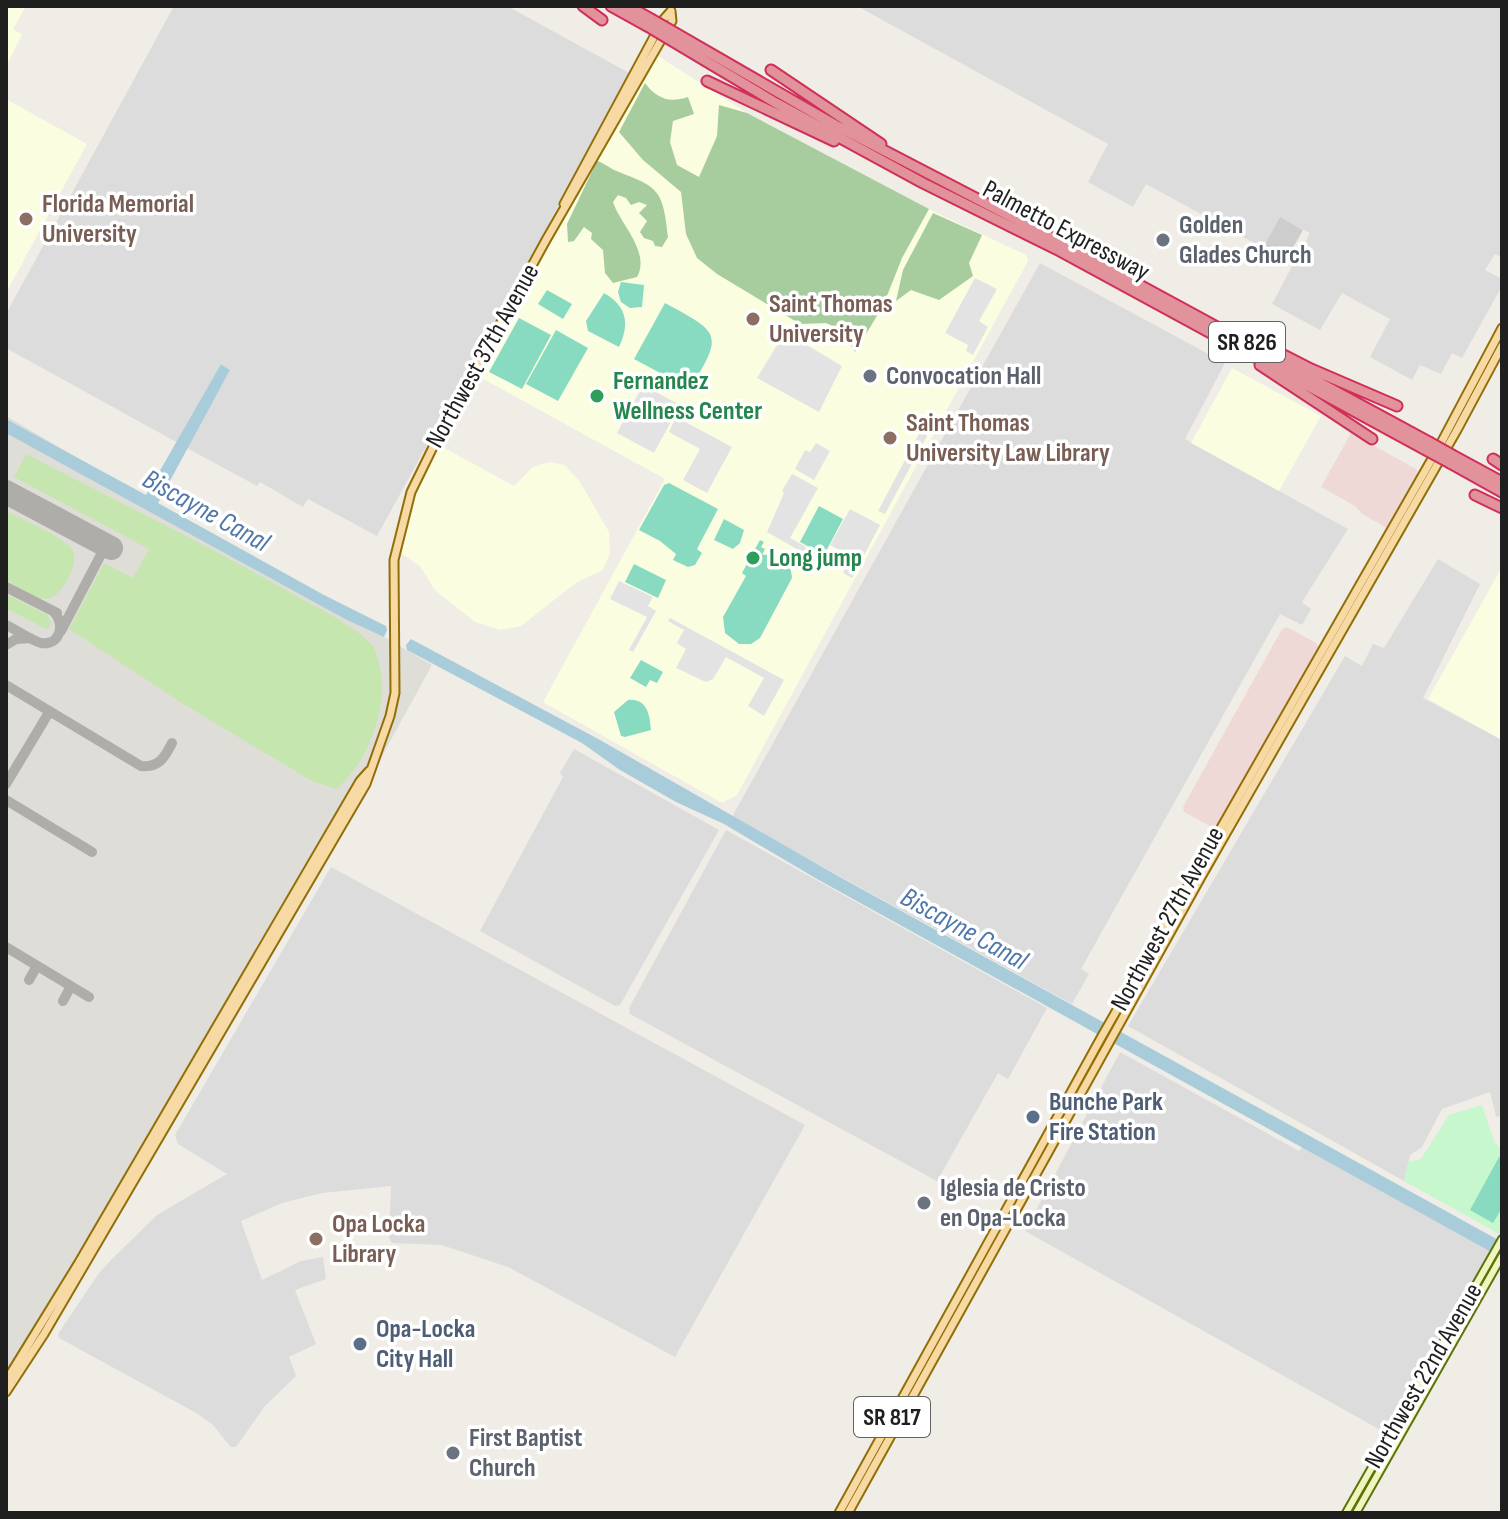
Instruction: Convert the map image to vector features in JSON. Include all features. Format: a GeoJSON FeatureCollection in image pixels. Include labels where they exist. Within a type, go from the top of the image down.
{"type":"FeatureCollection","features":[{"type":"Feature","properties":{"kind":"highway"},"geometry":{"type":"LineString","coordinates":[[583,6],[602,20]]}},
{"type":"Feature","properties":{"kind":"highway","name":"Palmetto Expressway"},"geometry":{"type":"LineString","coordinates":[[611,6],[649,22]]}},
{"type":"Feature","properties":{"kind":"highway","name":"Palmetto Expressway"},"geometry":{"type":"LineString","coordinates":[[628,6],[776,103],[923,183],[1035,234],[1194,313],[1452,459],[1502,492]]}},
{"type":"Feature","properties":{"kind":"highway","name":"Palmetto Expressway"},"geometry":{"type":"LineString","coordinates":[[674,37],[1035,234]]}},
{"type":"Feature","properties":{"kind":"highway"},"geometry":{"type":"LineString","coordinates":[[771,70],[913,167]]}},
{"type":"Feature","properties":{"kind":"highway"},"geometry":{"type":"LineString","coordinates":[[707,81],[903,177],[923,183]]}},
{"type":"Feature","properties":{"kind":"highway","name":"Palmetto Expressway"},"geometry":{"type":"LineString","coordinates":[[1062,247],[1224,340],[1427,445]]}},
{"type":"Feature","properties":{"kind":"highway"},"geometry":{"type":"LineString","coordinates":[[1194,313],[1397,406]]}},
{"type":"Feature","properties":{"kind":"highway"},"geometry":{"type":"LineString","coordinates":[[1224,340],[1372,439]]}},
{"type":"Feature","properties":{"kind":"highway","name":"Palmetto Expressway"},"geometry":{"type":"LineString","coordinates":[[1452,459],[1502,482]]}},
{"type":"Feature","properties":{"kind":"highway"},"geometry":{"type":"LineString","coordinates":[[1475,495],[1502,508]]}},
{"type":"Feature","properties":{"kind":"main road","name":"Northwest 37th Avenue"},"geometry":{"type":"LineString","coordinates":[[373,766],[395,693],[394,560],[411,492],[557,221],[672,21],[673,9]]}},
{"type":"Feature","properties":{"kind":"main road"},"geometry":{"type":"LineString","coordinates":[[1501,330],[1501,348]]}},
{"type":"Feature","properties":{"kind":"main road","name":"Northwest 27th Avenue"},"geometry":{"type":"LineString","coordinates":[[1114,1023],[1201,877],[1501,330]]}},
{"type":"Feature","properties":{"kind":"main road","name":"Northwest 27th Avenue"},"geometry":{"type":"LineString","coordinates":[[848,1513],[1215,836],[1300,696],[1501,348]]}},
{"type":"Feature","properties":{"kind":"main road"},"geometry":{"type":"LineString","coordinates":[[6,1381],[360,781],[373,766]]}},
{"type":"Feature","properties":{"kind":"main road"},"geometry":{"type":"LineString","coordinates":[[6,1392],[59,1308],[366,784],[373,766]]}},
{"type":"Feature","properties":{"kind":"main road"},"geometry":{"type":"LineString","coordinates":[[1201,877],[1217,842],[1215,836]]}},
{"type":"Feature","properties":{"kind":"main road","name":"Northwest 27th Avenue"},"geometry":{"type":"LineString","coordinates":[[839,1513],[1052,1137]]}},
{"type":"Feature","properties":{"kind":"main road","name":"Northwest 22nd Avenue"},"geometry":{"type":"LineString","coordinates":[[1346,1513],[1502,1239]]}},
{"type":"Feature","properties":{"kind":"main road","name":"Northwest 22nd Avenue"},"geometry":{"type":"LineString","coordinates":[[1356,1513],[1501,1257]]}},
{"type":"Feature","properties":{"kind":"shaded area"},"geometry":{"type":"Polygon","coordinates":[[[6,6],[26,6],[13,29],[22,35],[6,66],[6,6]]]}},
{"type":"Feature","properties":{"kind":"shaded area"},"geometry":{"type":"Polygon","coordinates":[[[174,6],[507,6],[631,74],[377,536],[308,499],[303,507],[260,482],[257,486],[187,448],[230,370],[221,364],[178,443],[6,348],[6,314],[174,6]]]}},
{"type":"Feature","properties":{"kind":"shaded area"},"geometry":{"type":"Polygon","coordinates":[[[857,6],[1502,6],[1502,258],[1495,254],[1485,270],[1502,279],[1502,286],[1462,358],[1452,353],[1441,374],[1420,365],[1412,380],[1370,357],[1390,319],[1342,293],[1320,330],[1272,304],[1310,233],[1280,218],[1263,248],[1146,184],[1133,207],[1088,182],[1108,144],[857,6]]]}},
{"type":"Feature","properties":{"kind":"shaded area","name":"Saint Thomas University"},"geometry":{"type":"Polygon","coordinates":[[[655,54],[747,113],[903,197],[1026,255],[1028,261],[737,795],[722,803],[543,702],[665,479],[478,376],[655,54]]]}},
{"type":"Feature","properties":{"kind":"shaded area","name":"Florida Memorial University"},"geometry":{"type":"Polygon","coordinates":[[[6,99],[87,144],[6,293],[6,99]]]}},
{"type":"Feature","properties":{"kind":"shaded area"},"geometry":{"type":"Polygon","coordinates":[[[1280,217],[1303,230],[1286,260],[1263,248],[1280,217]]]}},
{"type":"Feature","properties":{"kind":"shaded area"},"geometry":{"type":"Polygon","coordinates":[[[1040,263],[1225,363],[1185,439],[1348,529],[1302,602],[1311,609],[1302,625],[1280,614],[1081,969],[1089,974],[1072,1004],[732,817],[1040,263]]]}},
{"type":"Feature","properties":{"kind":"shaded area"},"geometry":{"type":"Polygon","coordinates":[[[975,278],[997,289],[979,321],[988,327],[973,355],[966,351],[968,345],[945,333],[975,278]]]}},
{"type":"Feature","properties":{"kind":"shaded area"},"geometry":{"type":"Polygon","coordinates":[[[785,332],[842,366],[819,412],[757,378],[785,332]]]}},
{"type":"Feature","properties":{"kind":"shaded area"},"geometry":{"type":"Polygon","coordinates":[[[1232,368],[1321,416],[1279,491],[1191,443],[1232,368]]]}},
{"type":"Feature","properties":{"kind":"shaded area"},"geometry":{"type":"Polygon","coordinates":[[[643,385],[680,405],[654,453],[617,433],[643,385]]]}},
{"type":"Feature","properties":{"kind":"shaded area"},"geometry":{"type":"Polygon","coordinates":[[[6,416],[432,665],[324,862],[6,1400],[6,416]]]}},
{"type":"Feature","properties":{"kind":"shaded area"},"geometry":{"type":"Polygon","coordinates":[[[676,417],[732,447],[707,493],[683,480],[700,449],[669,432],[676,417]]]}},
{"type":"Feature","properties":{"kind":"shaded area"},"geometry":{"type":"Polygon","coordinates":[[[922,428],[927,436],[885,514],[878,511],[922,428]]]}},
{"type":"Feature","properties":{"kind":"shaded area"},"geometry":{"type":"Polygon","coordinates":[[[1351,433],[1416,469],[1418,474],[1387,528],[1321,487],[1351,433]]]}},
{"type":"Feature","properties":{"kind":"shaded area"},"geometry":{"type":"Polygon","coordinates":[[[435,443],[514,486],[533,467],[549,462],[565,465],[580,482],[609,532],[610,553],[603,570],[577,582],[521,626],[500,630],[475,622],[435,590],[420,566],[396,550],[404,514],[435,443]]]}},
{"type":"Feature","properties":{"kind":"shaded area"},"geometry":{"type":"Polygon","coordinates":[[[816,443],[830,451],[814,480],[795,469],[805,450],[810,452],[816,443]]]}},
{"type":"Feature","properties":{"kind":"shaded area"},"geometry":{"type":"Polygon","coordinates":[[[792,474],[818,488],[790,538],[824,557],[821,563],[767,532],[784,493],[782,491],[792,474]]]}},
{"type":"Feature","properties":{"kind":"shaded area"},"geometry":{"type":"Polygon","coordinates":[[[850,509],[880,525],[852,578],[843,573],[851,557],[830,545],[850,509]]]}},
{"type":"Feature","properties":{"kind":"shaded area"},"geometry":{"type":"Polygon","coordinates":[[[1438,559],[1480,584],[1423,698],[1502,740],[1502,1115],[1496,1117],[1490,1092],[1442,1109],[1422,1147],[1410,1155],[1404,1181],[1128,1026],[1345,656],[1362,666],[1373,644],[1384,648],[1438,559]]]}},
{"type":"Feature","properties":{"kind":"shaded area"},"geometry":{"type":"Polygon","coordinates":[[[1502,567],[1502,740],[1428,699],[1502,567]]]}},
{"type":"Feature","properties":{"kind":"shaded area"},"geometry":{"type":"Polygon","coordinates":[[[619,581],[653,597],[648,606],[656,611],[633,652],[629,650],[647,617],[610,599],[619,581]]]}},
{"type":"Feature","properties":{"kind":"shaded area"},"geometry":{"type":"Polygon","coordinates":[[[670,618],[784,680],[764,716],[748,706],[764,678],[726,657],[713,679],[706,682],[676,668],[686,649],[677,643],[684,630],[668,621],[670,618]]]}},
{"type":"Feature","properties":{"kind":"shaded area"},"geometry":{"type":"Polygon","coordinates":[[[1287,627],[1316,643],[1319,648],[1218,825],[1212,827],[1184,812],[1183,807],[1282,629],[1287,627]]]}},
{"type":"Feature","properties":{"kind":"shaded area"},"geometry":{"type":"Polygon","coordinates":[[[574,749],[719,830],[620,1005],[615,1006],[480,931],[563,777],[560,773],[574,749]]]}},
{"type":"Feature","properties":{"kind":"shaded area"},"geometry":{"type":"Polygon","coordinates":[[[726,830],[1047,1008],[1008,1079],[998,1073],[937,1181],[630,1014],[629,1008],[726,830]]]}},
{"type":"Feature","properties":{"kind":"shaded area"},"geometry":{"type":"Polygon","coordinates":[[[331,867],[805,1125],[675,1357],[508,1267],[442,1245],[392,1243],[389,1238],[391,1186],[322,1193],[282,1203],[241,1221],[262,1280],[301,1261],[323,1257],[326,1279],[295,1290],[316,1344],[289,1357],[296,1376],[265,1406],[236,1447],[231,1447],[212,1424],[198,1414],[59,1338],[58,1334],[99,1273],[157,1215],[227,1174],[178,1144],[175,1135],[331,867]]]}},
{"type":"Feature","properties":{"kind":"shaded area"},"geometry":{"type":"Polygon","coordinates":[[[1120,1052],[1299,1151],[1302,1147],[1492,1252],[1388,1432],[1025,1231],[1120,1052]]]}},
{"type":"Feature","properties":{"kind":"green space"},"geometry":{"type":"Polygon","coordinates":[[[645,83],[664,98],[675,100],[688,97],[694,114],[673,121],[670,142],[677,165],[699,177],[717,136],[719,105],[747,113],[929,209],[902,258],[883,306],[855,352],[842,330],[826,323],[800,324],[717,274],[697,258],[686,234],[681,192],[643,160],[619,132],[645,83]]]}},
{"type":"Feature","properties":{"kind":"green space"},"geometry":{"type":"Polygon","coordinates":[[[597,161],[649,185],[660,198],[666,220],[668,237],[662,247],[655,246],[640,232],[647,221],[639,213],[647,205],[639,202],[631,205],[626,198],[618,195],[613,202],[633,238],[640,268],[637,277],[613,283],[605,273],[603,250],[591,239],[592,233],[584,227],[574,241],[568,242],[567,224],[597,161]]]}},
{"type":"Feature","properties":{"kind":"green space"},"geometry":{"type":"Polygon","coordinates":[[[933,213],[982,235],[969,263],[973,276],[939,300],[911,290],[896,301],[903,270],[933,213]]]}},
{"type":"Feature","properties":{"kind":"green space"},"geometry":{"type":"Polygon","coordinates":[[[621,282],[644,285],[642,307],[630,308],[621,302],[618,292],[621,282]]]}},
{"type":"Feature","properties":{"kind":"green space"},"geometry":{"type":"Polygon","coordinates":[[[547,290],[572,304],[563,319],[538,304],[547,290]]]}},
{"type":"Feature","properties":{"kind":"green space"},"geometry":{"type":"Polygon","coordinates":[[[604,293],[618,304],[624,316],[625,331],[619,347],[588,331],[586,321],[604,293]]]}},
{"type":"Feature","properties":{"kind":"green space"},"geometry":{"type":"Polygon","coordinates":[[[665,303],[697,321],[711,336],[708,356],[690,389],[634,359],[665,303]]]}},
{"type":"Feature","properties":{"kind":"green space"},"geometry":{"type":"Polygon","coordinates":[[[519,318],[551,335],[522,389],[489,372],[519,318]]]}},
{"type":"Feature","properties":{"kind":"green space"},"geometry":{"type":"Polygon","coordinates":[[[556,330],[588,348],[558,401],[526,384],[556,330]]]}},
{"type":"Feature","properties":{"kind":"green space"},"geometry":{"type":"Polygon","coordinates":[[[26,454],[323,610],[355,630],[373,646],[382,679],[379,714],[367,748],[348,778],[336,789],[312,781],[182,703],[69,629],[104,563],[133,578],[149,549],[14,477],[26,454]]]}},
{"type":"Feature","properties":{"kind":"green space"},"geometry":{"type":"Polygon","coordinates":[[[669,483],[718,509],[697,549],[702,553],[695,565],[688,567],[673,560],[676,554],[660,541],[639,530],[664,485],[669,483]]]}},
{"type":"Feature","properties":{"kind":"green space"},"geometry":{"type":"Polygon","coordinates":[[[819,506],[843,519],[824,555],[800,542],[819,506]]]}},
{"type":"Feature","properties":{"kind":"green space"},"geometry":{"type":"Polygon","coordinates":[[[6,511],[52,534],[72,549],[72,570],[58,593],[52,597],[36,597],[6,580],[6,511]]]}},
{"type":"Feature","properties":{"kind":"green space"},"geometry":{"type":"Polygon","coordinates":[[[724,519],[744,530],[740,543],[733,549],[714,540],[724,519]]]}},
{"type":"Feature","properties":{"kind":"green space"},"geometry":{"type":"Polygon","coordinates":[[[760,540],[764,542],[761,547],[765,549],[762,555],[774,555],[787,562],[792,578],[760,638],[751,644],[739,644],[725,633],[723,617],[746,576],[742,573],[760,540]]]}},
{"type":"Feature","properties":{"kind":"green space"},"geometry":{"type":"Polygon","coordinates":[[[634,564],[666,580],[658,598],[625,582],[634,564]]]}},
{"type":"Feature","properties":{"kind":"green space"},"geometry":{"type":"Polygon","coordinates":[[[6,594],[47,615],[51,622],[49,628],[6,608],[6,594]]]}},
{"type":"Feature","properties":{"kind":"green space"},"geometry":{"type":"Polygon","coordinates":[[[641,660],[663,672],[657,683],[650,680],[646,687],[630,678],[641,660]]]}},
{"type":"Feature","properties":{"kind":"green space"},"geometry":{"type":"Polygon","coordinates":[[[628,700],[643,705],[651,730],[621,736],[614,712],[628,700]]]}},
{"type":"Feature","properties":{"kind":"green space"},"geometry":{"type":"Polygon","coordinates":[[[1482,1105],[1494,1141],[1502,1150],[1501,1235],[1404,1181],[1408,1162],[1421,1159],[1449,1115],[1482,1105]]]}},
{"type":"Feature","properties":{"kind":"green space"},"geometry":{"type":"Polygon","coordinates":[[[1499,1157],[1502,1158],[1502,1208],[1493,1223],[1470,1210],[1499,1157]]]}},
{"type":"Feature","properties":{"kind":"water"},"geometry":{"type":"Polygon","coordinates":[[[221,364],[230,370],[158,503],[386,626],[384,637],[345,619],[6,433],[6,419],[146,495],[221,364]]]}},
{"type":"Feature","properties":{"kind":"water"},"geometry":{"type":"Polygon","coordinates":[[[411,639],[600,740],[838,876],[1502,1242],[1502,1258],[817,879],[724,824],[676,802],[620,770],[582,743],[407,650],[406,645],[411,639]]]}},
{"type":"Feature","properties":{"kind":"taxiway"},"geometry":{"type":"LineString","coordinates":[[61,631],[106,545]]}},
{"type":"Feature","properties":{"kind":"taxiway"},"geometry":{"type":"LineString","coordinates":[[6,587],[57,613]]}},
{"type":"Feature","properties":{"kind":"taxiway"},"geometry":{"type":"LineString","coordinates":[[6,625],[37,642],[48,643],[59,633],[59,622],[54,612]]}},
{"type":"Feature","properties":{"kind":"taxiway"},"geometry":{"type":"LineString","coordinates":[[6,645],[16,639],[30,638]]}},
{"type":"Feature","properties":{"kind":"taxiway"},"geometry":{"type":"LineString","coordinates":[[6,685],[141,766],[157,763],[172,743]]}},
{"type":"Feature","properties":{"kind":"taxiway"},"geometry":{"type":"LineString","coordinates":[[6,784],[48,714],[47,710]]}},
{"type":"Feature","properties":{"kind":"taxiway"},"geometry":{"type":"LineString","coordinates":[[6,800],[92,852]]}},
{"type":"Feature","properties":{"kind":"taxiway"},"geometry":{"type":"LineString","coordinates":[[6,947],[89,997]]}},
{"type":"Feature","properties":{"kind":"taxiway"},"geometry":{"type":"LineString","coordinates":[[29,980],[37,966]]}},
{"type":"Feature","properties":{"kind":"taxiway"},"geometry":{"type":"LineString","coordinates":[[63,1001],[71,986]]}},
{"type":"Feature","properties":{"kind":"runway"},"geometry":{"type":"LineString","coordinates":[[6,492],[111,548]]}},
{"type":"Feature","properties":{"kind":"place","name":"Florida Memorial University"},"geometry":{"type":"Point","coordinates":[26,219]}},
{"type":"Feature","properties":{"kind":"place","name":"Golden Glades Church"},"geometry":{"type":"Point","coordinates":[1163,240]}},
{"type":"Feature","properties":{"kind":"place","name":"Saint Thomas University"},"geometry":{"type":"Point","coordinates":[753,319]}},
{"type":"Feature","properties":{"kind":"place","name":"Convocation Hall"},"geometry":{"type":"Point","coordinates":[870,376]}},
{"type":"Feature","properties":{"kind":"place","name":"Fernandez Wellness Center"},"geometry":{"type":"Point","coordinates":[597,396]}},
{"type":"Feature","properties":{"kind":"place","name":"Saint Thomas University Law Library"},"geometry":{"type":"Point","coordinates":[890,438]}},
{"type":"Feature","properties":{"kind":"place","name":"Long jump"},"geometry":{"type":"Point","coordinates":[753,558]}},
{"type":"Feature","properties":{"kind":"place","name":"Bunche Park Fire Station"},"geometry":{"type":"Point","coordinates":[1033,1117]}},
{"type":"Feature","properties":{"kind":"place","name":"Iglesia de Cristo en Opa-Locka"},"geometry":{"type":"Point","coordinates":[924,1203]}},
{"type":"Feature","properties":{"kind":"place","name":"Opa Locka Library"},"geometry":{"type":"Point","coordinates":[316,1239]}},
{"type":"Feature","properties":{"kind":"place","name":"Opa-Locka City Hall"},"geometry":{"type":"Point","coordinates":[360,1344]}},
{"type":"Feature","properties":{"kind":"place","name":"First Baptist Church"},"geometry":{"type":"Point","coordinates":[453,1453]}},
{"type":"Feature","properties":{"kind":"water label","name":"Biscayne Canal"},"geometry":{"type":"Point","coordinates":[206,511]}},
{"type":"Feature","properties":{"kind":"water label","name":"Biscayne Canal"},"geometry":{"type":"Point","coordinates":[964,929]}}]}
